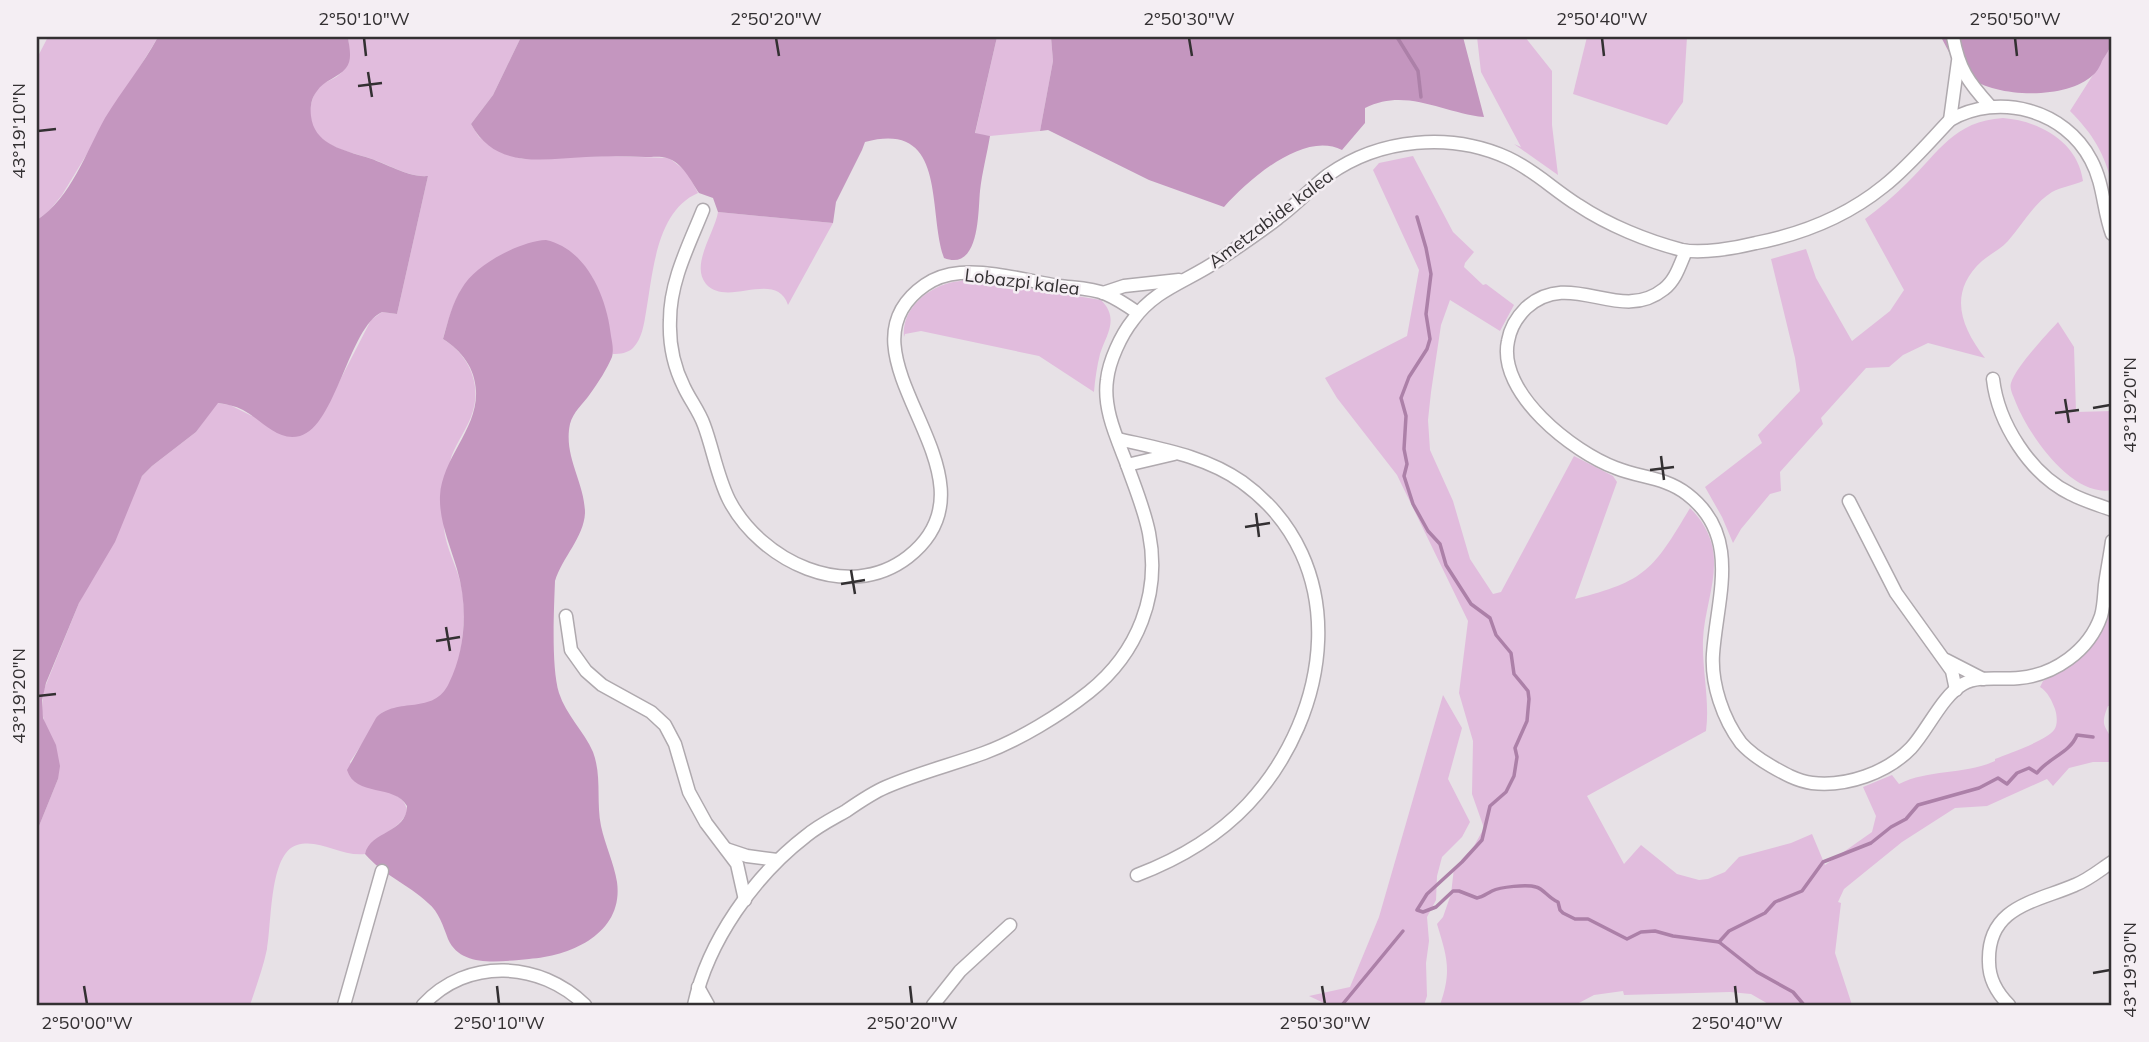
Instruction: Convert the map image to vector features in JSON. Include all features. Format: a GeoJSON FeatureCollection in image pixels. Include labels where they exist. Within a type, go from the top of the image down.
{"type":"FeatureCollection","features":[{"type":"Feature","properties":{"kind":"street"},"geometry":{"type":"LineString","coordinates":[[1953,37],[1958,61],[1968,83],[1990,106]]}},
{"type":"Feature","properties":{"kind":"street"},"geometry":{"type":"LineString","coordinates":[[1950,120],[1958,61]]}},
{"type":"Feature","properties":{"kind":"street"},"geometry":{"type":"LineString","coordinates":[[1950,120],[1973,109],[1990,106],[2019,108],[2038,113],[2068,131],[2082,145],[2099,177],[2112,234]]}},
{"type":"Feature","properties":{"kind":"street","name":"Ametzabide kalea"},"geometry":{"type":"LineString","coordinates":[[694,1005],[698,986],[712,950],[745,900],[777,860],[808,834],[879,789],[921,772],[987,752],[1052,718],[1113,671],[1142,626],[1150,596],[1153,566],[1150,536],[1142,505],[1108,411],[1107,379],[1122,339],[1138,313],[1151,300],[1181,280],[1211,266],[1280,217],[1336,171],[1356,159],[1385,148],[1416,142],[1448,142],[1508,158],[1581,207],[1629,232],[1686,251],[1737,248],[1789,236],[1838,216],[1882,188],[1950,120]]}},
{"type":"Feature","properties":{"kind":"street","name":"Lobazpi kalea"},"geometry":{"type":"LineString","coordinates":[[703,210],[673,287],[670,321],[672,349],[679,375],[703,421],[729,500],[743,521],[759,539],[780,554],[819,573],[854,577],[895,566],[918,548],[934,523],[940,494],[939,469],[931,444],[900,375],[893,338],[895,326],[906,303],[914,294],[937,279],[962,272],[1103,293],[1138,313]]}},
{"type":"Feature","properties":{"kind":"street"},"geometry":{"type":"LineString","coordinates":[[1686,251],[1670,284],[1647,299],[1620,301],[1560,291],[1549,294],[1522,313],[1510,332],[1506,353],[1511,373],[1522,392],[1549,426],[1581,451],[1616,469],[1660,479],[1675,486],[1701,507],[1710,520],[1720,543],[1723,568],[1713,658],[1721,707],[1735,734],[1754,756],[1791,776],[1810,782],[1828,783],[1865,776],[1881,769],[1911,748],[1962,684],[1984,679],[2021,678],[2054,669],[2082,647],[2101,616],[2112,541]]}},
{"type":"Feature","properties":{"kind":"street"},"geometry":{"type":"LineString","coordinates":[[1103,293],[1124,286],[1181,280]]}},
{"type":"Feature","properties":{"kind":"street"},"geometry":{"type":"LineString","coordinates":[[1993,379],[1999,406],[2012,435],[2038,469],[2071,494],[2112,510]]}},
{"type":"Feature","properties":{"kind":"street"},"geometry":{"type":"LineString","coordinates":[[1118,439],[1183,454],[1214,466],[1242,483],[1267,504],[1288,530],[1304,559],[1315,590],[1320,622],[1319,655],[1310,697],[1291,743],[1265,784],[1247,806],[1211,837],[1171,862],[1137,875]]}},
{"type":"Feature","properties":{"kind":"street"},"geometry":{"type":"LineString","coordinates":[[1127,465],[1183,454]]}},
{"type":"Feature","properties":{"kind":"street"},"geometry":{"type":"LineString","coordinates":[[1849,501],[1896,593],[1955,677],[1956,690]]}},
{"type":"Feature","properties":{"kind":"street"},"geometry":{"type":"LineString","coordinates":[[566,616],[571,650],[586,671],[602,685],[651,712],[665,725],[675,744],[689,792],[723,848],[742,860],[760,878]]}},
{"type":"Feature","properties":{"kind":"street"},"geometry":{"type":"LineString","coordinates":[[1943,658],[1984,679]]}},
{"type":"Feature","properties":{"kind":"street"},"geometry":{"type":"LineString","coordinates":[[742,860],[777,860]]}},
{"type":"Feature","properties":{"kind":"street"},"geometry":{"type":"LineString","coordinates":[[742,860],[745,900]]}},
{"type":"Feature","properties":{"kind":"street"},"geometry":{"type":"LineString","coordinates":[[2008,1005],[1996,990],[1989,968],[1990,946],[1997,927],[2021,905],[2077,885],[2112,862]]}},
{"type":"Feature","properties":{"kind":"street"},"geometry":{"type":"LineString","coordinates":[[344,1005],[382,871]]}},
{"type":"Feature","properties":{"kind":"street"},"geometry":{"type":"LineString","coordinates":[[933,1005],[960,971],[1010,925]]}},
{"type":"Feature","properties":{"kind":"street"},"geometry":{"type":"LineString","coordinates":[[423,1005],[456,981],[492,970],[517,970],[547,978],[584,1005]]}},
{"type":"Feature","properties":{"kind":"street"},"geometry":{"type":"LineString","coordinates":[[698,986],[708,1005]]}},
{"type":"Feature","properties":{"kind":"shaded area"},"geometry":{"type":"Polygon","coordinates":[[[48,37],[158,37],[62,195],[49,211],[37,220],[37,58],[48,37]]]}},
{"type":"Feature","properties":{"kind":"shaded area"},"geometry":{"type":"Polygon","coordinates":[[[158,37],[348,37],[348,64],[343,71],[320,87],[312,100],[311,116],[317,133],[345,151],[403,172],[428,176],[397,314],[382,312],[370,321],[360,336],[323,415],[313,428],[300,436],[284,436],[243,410],[218,403],[196,432],[142,476],[115,542],[79,603],[46,683],[42,700],[43,718],[56,745],[60,766],[58,779],[37,831],[37,220],[49,211],[68,187],[105,118],[158,37]]]}},
{"type":"Feature","properties":{"kind":"shaded area"},"geometry":{"type":"Polygon","coordinates":[[[348,37],[521,37],[493,95],[471,124],[479,137],[502,153],[523,159],[608,156],[669,158],[687,172],[698,193],[684,202],[665,228],[654,262],[642,331],[631,350],[613,354],[606,312],[592,277],[512,250],[472,276],[453,306],[443,339],[467,363],[475,383],[471,417],[450,461],[444,514],[445,536],[463,597],[462,644],[454,676],[439,697],[420,706],[383,712],[350,762],[359,784],[388,792],[401,799],[407,811],[404,818],[374,842],[365,854],[348,853],[314,844],[297,845],[288,851],[281,861],[273,891],[267,949],[250,1005],[37,1005],[37,831],[58,779],[42,712],[43,692],[79,603],[142,476],[196,432],[217,403],[230,405],[252,416],[320,419],[371,320],[382,312],[397,314],[428,176],[405,172],[338,148],[322,139],[316,132],[310,114],[312,100],[318,88],[344,69],[348,56],[348,37]]]}},
{"type":"Feature","properties":{"kind":"shaded area"},"geometry":{"type":"Polygon","coordinates":[[[521,37],[997,37],[975,133],[990,136],[975,237],[971,248],[965,256],[956,260],[944,258],[929,174],[922,156],[910,144],[892,139],[865,142],[836,202],[833,223],[718,212],[713,198],[699,193],[682,168],[665,157],[608,156],[537,160],[522,159],[493,149],[481,139],[471,124],[493,95],[521,37]]]}},
{"type":"Feature","properties":{"kind":"shaded area"},"geometry":{"type":"Polygon","coordinates":[[[997,37],[1051,37],[1053,61],[1040,131],[990,136],[975,134],[997,37]]]}},
{"type":"Feature","properties":{"kind":"shaded area"},"geometry":{"type":"Polygon","coordinates":[[[1051,37],[1463,37],[1484,117],[1424,103],[1395,100],[1380,102],[1365,108],[1365,123],[1342,150],[1327,146],[1294,152],[1262,172],[1224,207],[1149,180],[1048,130],[1040,131],[1053,61],[1051,37]]]}},
{"type":"Feature","properties":{"kind":"shaded area"},"geometry":{"type":"Polygon","coordinates":[[[1477,37],[1525,37],[1552,71],[1552,125],[1558,175],[1514,144],[1521,147],[1481,72],[1477,37]]]}},
{"type":"Feature","properties":{"kind":"shaded area"},"geometry":{"type":"Polygon","coordinates":[[[1587,37],[1687,37],[1683,102],[1667,125],[1573,94],[1587,37]]]}},
{"type":"Feature","properties":{"kind":"shaded area"},"geometry":{"type":"Polygon","coordinates":[[[1941,37],[2112,37],[2109,50],[2093,75],[2066,89],[2031,93],[1996,89],[1969,77],[1956,63],[1941,37]]]}},
{"type":"Feature","properties":{"kind":"shaded area"},"geometry":{"type":"Polygon","coordinates":[[[2112,45],[2112,185],[2097,145],[2070,111],[2112,45]]]}},
{"type":"Feature","properties":{"kind":"shaded area"},"geometry":{"type":"Polygon","coordinates":[[[2003,118],[2030,124],[2055,136],[2074,155],[2083,181],[2056,190],[2045,197],[2005,244],[1971,273],[1961,297],[1961,309],[1969,334],[1985,358],[1928,343],[1903,355],[1889,367],[1866,368],[1821,418],[1823,424],[1780,472],[1781,491],[1770,494],[1733,543],[1705,487],[1762,443],[1758,435],[1800,391],[1795,358],[1771,259],[1806,249],[1816,278],[1852,341],[1890,311],[1904,290],[1865,219],[1897,193],[1949,140],[1972,125],[2003,118]]]}},
{"type":"Feature","properties":{"kind":"shaded area"},"geometry":{"type":"Polygon","coordinates":[[[1413,156],[1453,232],[1474,252],[1464,267],[1483,285],[1486,284],[1514,305],[1500,331],[1450,300],[1441,325],[1428,420],[1430,450],[1453,501],[1470,559],[1493,594],[1501,592],[1574,456],[1613,476],[1617,482],[1575,599],[1618,586],[1645,570],[1666,546],[1690,508],[1705,527],[1712,544],[1714,572],[1703,640],[1706,731],[1587,796],[1624,864],[1641,845],[1677,874],[1699,880],[1708,879],[1725,872],[1739,857],[1791,843],[1812,834],[1825,865],[1872,832],[1876,816],[1863,787],[1892,775],[1899,784],[1922,776],[1983,765],[2050,734],[2056,725],[2056,711],[2040,687],[2043,681],[2067,668],[2090,649],[2112,604],[2112,706],[2108,706],[2104,724],[2111,738],[2112,762],[2093,762],[2069,768],[2053,786],[2047,779],[1987,806],[1955,808],[1902,842],[1844,889],[1838,902],[1841,903],[1835,953],[1852,1005],[1770,1005],[1751,994],[1730,992],[1624,995],[1623,991],[1594,995],[1575,1005],[1440,1005],[1446,983],[1447,964],[1437,924],[1443,917],[1451,894],[1454,868],[1474,846],[1484,828],[1472,794],[1473,741],[1459,693],[1468,621],[1397,475],[1337,398],[1325,378],[1407,336],[1419,270],[1373,170],[1379,163],[1413,156]]]}},
{"type":"Feature","properties":{"kind":"shaded area"},"geometry":{"type":"Polygon","coordinates":[[[718,212],[833,223],[788,305],[782,295],[773,290],[726,292],[715,290],[706,284],[702,276],[702,258],[718,212]]]}},
{"type":"Feature","properties":{"kind":"shaded area"},"geometry":{"type":"Polygon","coordinates":[[[546,240],[573,253],[584,264],[605,306],[613,346],[608,366],[570,424],[569,447],[582,491],[585,513],[581,531],[555,581],[554,638],[559,693],[596,761],[601,826],[616,875],[617,900],[604,928],[578,947],[545,957],[483,961],[462,955],[454,949],[432,907],[365,854],[368,846],[401,822],[407,806],[394,795],[358,784],[347,770],[376,718],[394,708],[434,699],[442,693],[455,670],[464,627],[463,598],[443,524],[440,496],[447,469],[472,418],[476,391],[473,375],[466,361],[443,339],[451,313],[468,279],[487,263],[511,250],[546,240]]]}},
{"type":"Feature","properties":{"kind":"shaded area"},"geometry":{"type":"Polygon","coordinates":[[[964,278],[1101,300],[1107,307],[1111,320],[1100,354],[1094,392],[1039,356],[921,331],[905,334],[904,337],[908,315],[921,298],[940,286],[964,278]]]}},
{"type":"Feature","properties":{"kind":"shaded area"},"geometry":{"type":"Polygon","coordinates":[[[2058,322],[2074,347],[2076,412],[2112,411],[2112,490],[2097,490],[2082,484],[2054,462],[2031,431],[2012,393],[2011,383],[2014,376],[2058,322]]]}},
{"type":"Feature","properties":{"kind":"shaded area"},"geometry":{"type":"Polygon","coordinates":[[[1443,695],[1462,728],[1448,779],[1470,822],[1462,837],[1442,857],[1437,876],[1436,900],[1427,917],[1429,941],[1426,963],[1427,996],[1424,1005],[1328,1005],[1309,996],[1350,987],[1379,917],[1443,695]]]}},
{"type":"Feature","properties":{"kind":"waterway"},"geometry":{"type":"LineString","coordinates":[[1397,37],[1418,71],[1421,97]]}},
{"type":"Feature","properties":{"kind":"waterway"},"geometry":{"type":"LineString","coordinates":[[1417,217],[1431,274],[1426,314],[1430,339],[1401,398],[1406,416],[1404,449],[1407,464],[1404,476],[1413,504],[1428,531],[1440,544],[1446,565],[1471,604],[1490,618],[1496,635],[1511,653],[1514,674],[1528,691],[1529,699],[1527,721],[1515,748],[1517,757],[1514,776],[1506,792],[1490,806],[1482,840],[1427,894],[1417,910],[1423,912],[1436,907],[1453,891],[1477,898],[1501,888],[1532,886],[1558,902],[1563,913],[1575,919],[1588,919],[1627,939],[1641,932],[1655,931],[1719,942],[1757,972],[1793,992],[1804,1005]]}},
{"type":"Feature","properties":{"kind":"waterway"},"geometry":{"type":"LineString","coordinates":[[1719,942],[1729,931],[1765,913],[1775,902],[1802,891],[1823,862],[1871,843],[1906,819],[1918,805],[1979,788],[1998,778],[2007,784],[2017,773],[2029,768],[2037,773],[2064,751],[2077,735],[2093,737]]}},
{"type":"Feature","properties":{"kind":"waterway"},"geometry":{"type":"LineString","coordinates":[[1342,1005],[1403,931]]}}]}
